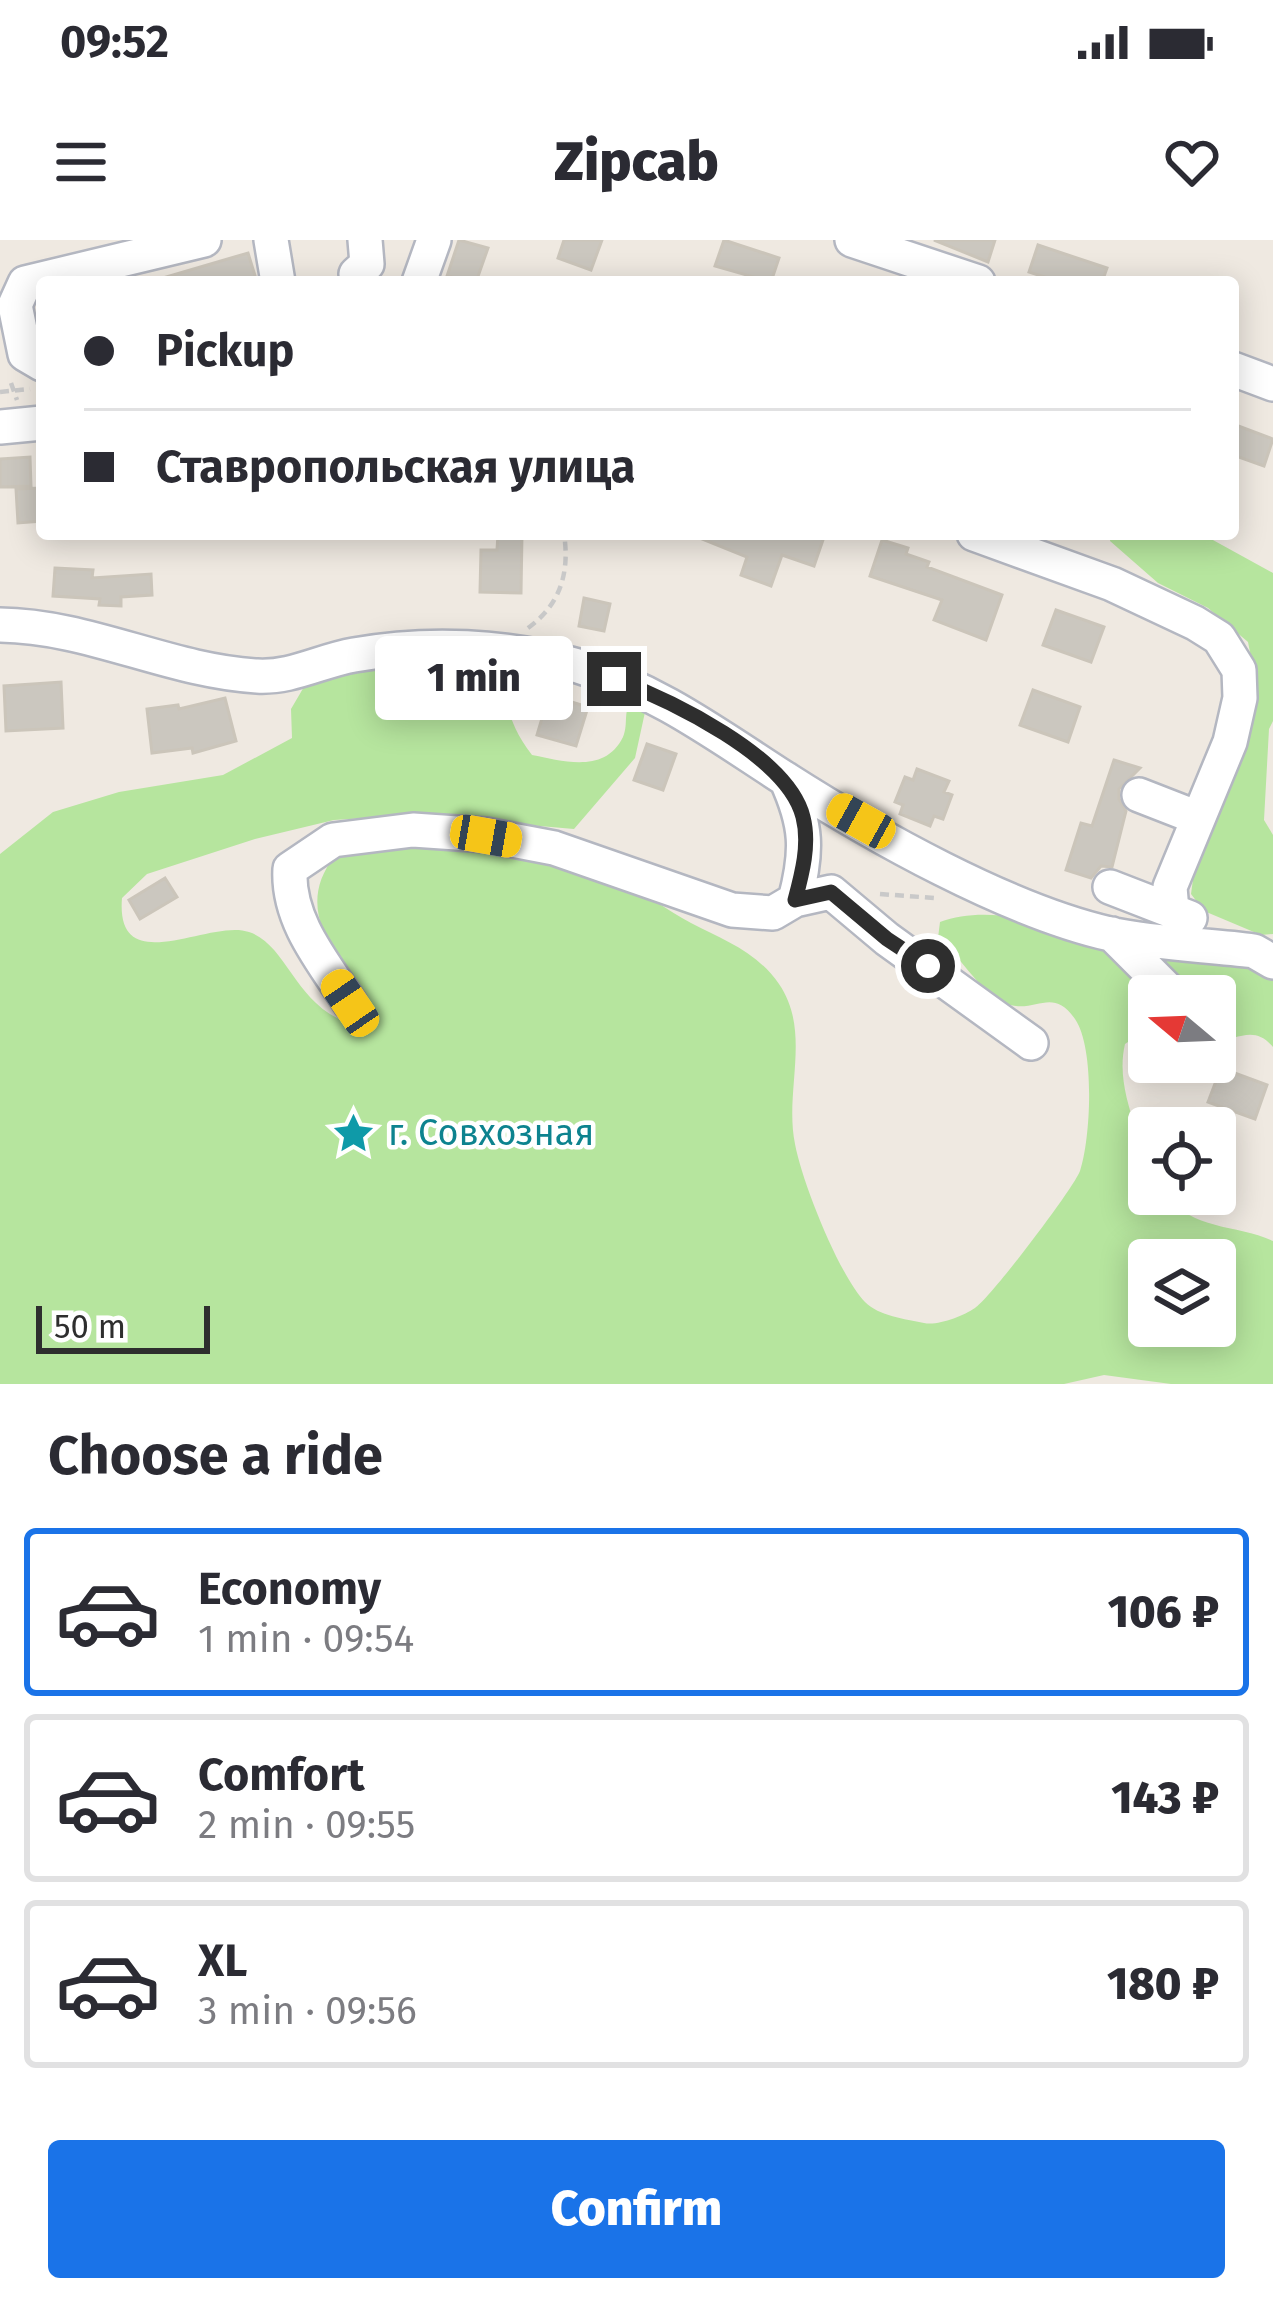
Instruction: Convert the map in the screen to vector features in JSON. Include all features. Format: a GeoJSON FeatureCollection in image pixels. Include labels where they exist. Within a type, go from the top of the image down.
{"type":"FeatureCollection","features":[{"type":"Feature","properties":{"kind":"street"},"geometry":{"type":"LineString","coordinates":[[54,276],[204,240]]}},
{"type":"Feature","properties":{"kind":"street"},"geometry":{"type":"LineString","coordinates":[[272,240],[277,276]]}},
{"type":"Feature","properties":{"kind":"street"},"geometry":{"type":"LineString","coordinates":[[356,274],[367,264],[365,240]]}},
{"type":"Feature","properties":{"kind":"street"},"geometry":{"type":"LineString","coordinates":[[421,276],[434,240]]}},
{"type":"Feature","properties":{"kind":"street"},"geometry":{"type":"LineString","coordinates":[[852,240],[959,276]]}},
{"type":"Feature","properties":{"kind":"street"},"geometry":{"type":"LineString","coordinates":[[26,378],[15,305],[25,283],[36,280]]}},
{"type":"Feature","properties":{"kind":"street"},"geometry":{"type":"LineString","coordinates":[[1239,371],[1273,384]]}},
{"type":"Feature","properties":{"kind":"street"},"geometry":{"type":"LineString","coordinates":[[0,427],[36,424]]}},
{"type":"Feature","properties":{"kind":"street"},"geometry":{"type":"LineString","coordinates":[[991,540],[1112,584],[1220,638],[1239,670],[1240,698],[1230,742],[1170,887],[1172,911]]}},
{"type":"Feature","properties":{"kind":"street"},"geometry":{"type":"LineString","coordinates":[[0,625],[63,631],[178,662],[258,676],[288,675],[351,655],[502,642],[658,696],[786,779],[1029,910],[1112,934],[1267,954]]}},
{"type":"Feature","properties":{"kind":"street"},"geometry":{"type":"LineString","coordinates":[[786,779],[803,818],[804,868],[795,900]]}},
{"type":"Feature","properties":{"kind":"street"},"geometry":{"type":"LineString","coordinates":[[1139,796],[1198,818]]}},
{"type":"Feature","properties":{"kind":"street"},"geometry":{"type":"LineString","coordinates":[[350,1003],[309,942],[288,894],[290,869],[333,840],[413,830],[554,848],[731,910],[773,913],[795,900],[831,892],[887,939],[1031,1043]]}},
{"type":"Feature","properties":{"kind":"street"},"geometry":{"type":"LineString","coordinates":[[1110,887],[1267,954]]}},
{"type":"Feature","properties":{"kind":"street"},"geometry":{"type":"LineString","coordinates":[[1112,934],[1153,975]]}},
{"type":"Feature","properties":{"kind":"path"},"geometry":{"type":"LineString","coordinates":[[502,642],[548,614],[562,586],[564,540]]}},
{"type":"Feature","properties":{"kind":"path"},"geometry":{"type":"LineString","coordinates":[[831,892],[952,899]]}},
{"type":"Feature","properties":{"kind":"green space"},"geometry":{"type":"Polygon","coordinates":[[[1213,540],[1273,573],[1273,721],[1264,820],[1273,835],[1273,934],[1261,935],[1204,911],[1191,894],[1194,872],[1247,748],[1258,692],[1248,642],[1208,608],[1158,583],[1110,541],[1213,540]]]}},
{"type":"Feature","properties":{"kind":"green space"},"geometry":{"type":"Polygon","coordinates":[[[436,661],[466,668],[485,676],[503,693],[532,755],[582,762],[615,749],[633,699],[647,703],[635,758],[574,829],[413,815],[334,820],[255,839],[147,874],[122,898],[124,923],[133,937],[149,942],[232,930],[249,932],[274,949],[317,1004],[352,1024],[365,1018],[369,1003],[333,951],[318,914],[323,876],[335,856],[399,845],[478,848],[557,861],[620,881],[739,948],[779,984],[789,1002],[796,1042],[795,1144],[823,1227],[865,1302],[885,1314],[930,1324],[975,1308],[1014,1264],[1080,1171],[1089,1116],[1086,1050],[1075,1019],[1052,1002],[1020,1006],[1000,1001],[938,938],[940,922],[1001,916],[1086,938],[1119,956],[1138,975],[1128,975],[1128,1042],[1123,1063],[1129,1107],[1128,1215],[1189,1215],[1273,1241],[1273,1384],[1171,1384],[1104,1375],[1064,1384],[0,1384],[0,854],[53,812],[119,792],[223,775],[292,738],[291,709],[308,680],[366,662],[436,661]]]}},
{"type":"Feature","properties":{"kind":"green space"},"geometry":{"type":"Polygon","coordinates":[[[1147,945],[1247,959],[1273,974],[1273,1047],[1259,1036],[1236,1038],[1236,975],[1168,975],[1147,945]]]}},
{"type":"Feature","properties":{"kind":"building"},"geometry":{"type":"Polygon","coordinates":[[[459,240],[488,248],[478,276],[447,276],[459,240]]]}},
{"type":"Feature","properties":{"kind":"building"},"geometry":{"type":"Polygon","coordinates":[[[564,240],[602,240],[591,270],[558,258],[564,240]]]}},
{"type":"Feature","properties":{"kind":"building"},"geometry":{"type":"Polygon","coordinates":[[[724,240],[779,258],[773,276],[750,276],[715,266],[724,240]]]}},
{"type":"Feature","properties":{"kind":"building"},"geometry":{"type":"Polygon","coordinates":[[[934,240],[995,240],[988,262],[934,240]]]}},
{"type":"Feature","properties":{"kind":"building"},"geometry":{"type":"Polygon","coordinates":[[[1038,245],[1107,268],[1104,276],[1029,272],[1038,245]]]}},
{"type":"Feature","properties":{"kind":"building"},"geometry":{"type":"Polygon","coordinates":[[[248,253],[255,276],[169,276],[248,253]]]}},
{"type":"Feature","properties":{"kind":"building"},"geometry":{"type":"Polygon","coordinates":[[[1239,426],[1273,439],[1264,466],[1239,457],[1239,426]]]}},
{"type":"Feature","properties":{"kind":"building"},"geometry":{"type":"Polygon","coordinates":[[[30,457],[31,486],[0,487],[0,459],[30,457]]]}},
{"type":"Feature","properties":{"kind":"building"},"geometry":{"type":"Polygon","coordinates":[[[36,488],[36,522],[18,523],[16,489],[36,488]]]}},
{"type":"Feature","properties":{"kind":"building"},"geometry":{"type":"Polygon","coordinates":[[[498,540],[522,540],[521,593],[480,592],[481,550],[497,550],[498,540]]]}},
{"type":"Feature","properties":{"kind":"building"},"geometry":{"type":"Polygon","coordinates":[[[705,540],[823,540],[814,566],[782,555],[771,586],[741,575],[747,557],[705,540]]]}},
{"type":"Feature","properties":{"kind":"building"},"geometry":{"type":"Polygon","coordinates":[[[882,540],[908,548],[906,554],[929,562],[927,567],[1002,595],[986,640],[934,620],[942,600],[870,576],[882,540]]]}},
{"type":"Feature","properties":{"kind":"building"},"geometry":{"type":"Polygon","coordinates":[[[55,568],[93,570],[92,578],[151,574],[152,595],[121,597],[121,606],[99,605],[100,599],[53,596],[55,568]]]}},
{"type":"Feature","properties":{"kind":"building"},"geometry":{"type":"Polygon","coordinates":[[[584,598],[610,604],[604,631],[579,626],[584,598]]]}},
{"type":"Feature","properties":{"kind":"building"},"geometry":{"type":"Polygon","coordinates":[[[1056,610],[1104,627],[1091,662],[1043,645],[1056,610]]]}},
{"type":"Feature","properties":{"kind":"building"},"geometry":{"type":"Polygon","coordinates":[[[61,682],[63,728],[6,731],[4,686],[61,682]]]}},
{"type":"Feature","properties":{"kind":"building"},"geometry":{"type":"Polygon","coordinates":[[[1033,690],[1080,707],[1068,742],[1020,725],[1033,690]]]}},
{"type":"Feature","properties":{"kind":"building"},"geometry":{"type":"Polygon","coordinates":[[[549,695],[588,707],[576,746],[537,735],[549,695]]]}},
{"type":"Feature","properties":{"kind":"building"},"geometry":{"type":"Polygon","coordinates":[[[225,698],[236,741],[193,753],[192,748],[152,753],[147,709],[178,705],[179,709],[225,698]]]}},
{"type":"Feature","properties":{"kind":"building"},"geometry":{"type":"Polygon","coordinates":[[[647,744],[676,754],[663,790],[634,780],[647,744]]]}},
{"type":"Feature","properties":{"kind":"building"},"geometry":{"type":"Polygon","coordinates":[[[1114,760],[1140,768],[1119,789],[1126,811],[1112,867],[1101,866],[1091,878],[1066,870],[1081,823],[1092,826],[1114,760]]]}},
{"type":"Feature","properties":{"kind":"building"},"geometry":{"type":"Polygon","coordinates":[[[917,769],[949,781],[944,792],[952,795],[943,819],[934,816],[930,826],[900,814],[903,805],[895,802],[905,777],[913,780],[917,769]]]}},
{"type":"Feature","properties":{"kind":"building"},"geometry":{"type":"Polygon","coordinates":[[[165,878],[177,897],[140,919],[129,900],[165,878]]]}},
{"type":"Feature","properties":{"kind":"building"},"geometry":{"type":"Polygon","coordinates":[[[1236,1074],[1267,1085],[1255,1119],[1236,1112],[1236,1107],[1208,1102],[1215,1083],[1236,1083],[1236,1074]]]}},
{"type":"Feature","properties":{"kind":"place","name":"г. Совхозная"},"geometry":{"type":"Point","coordinates":[354,1133]}},
{"type":"Feature","properties":{"kind":"route"},"geometry":{"type":"LineString","coordinates":[[614,679],[658,696],[786,779],[803,818],[804,868],[795,900],[831,892],[928,966]]}}]}
